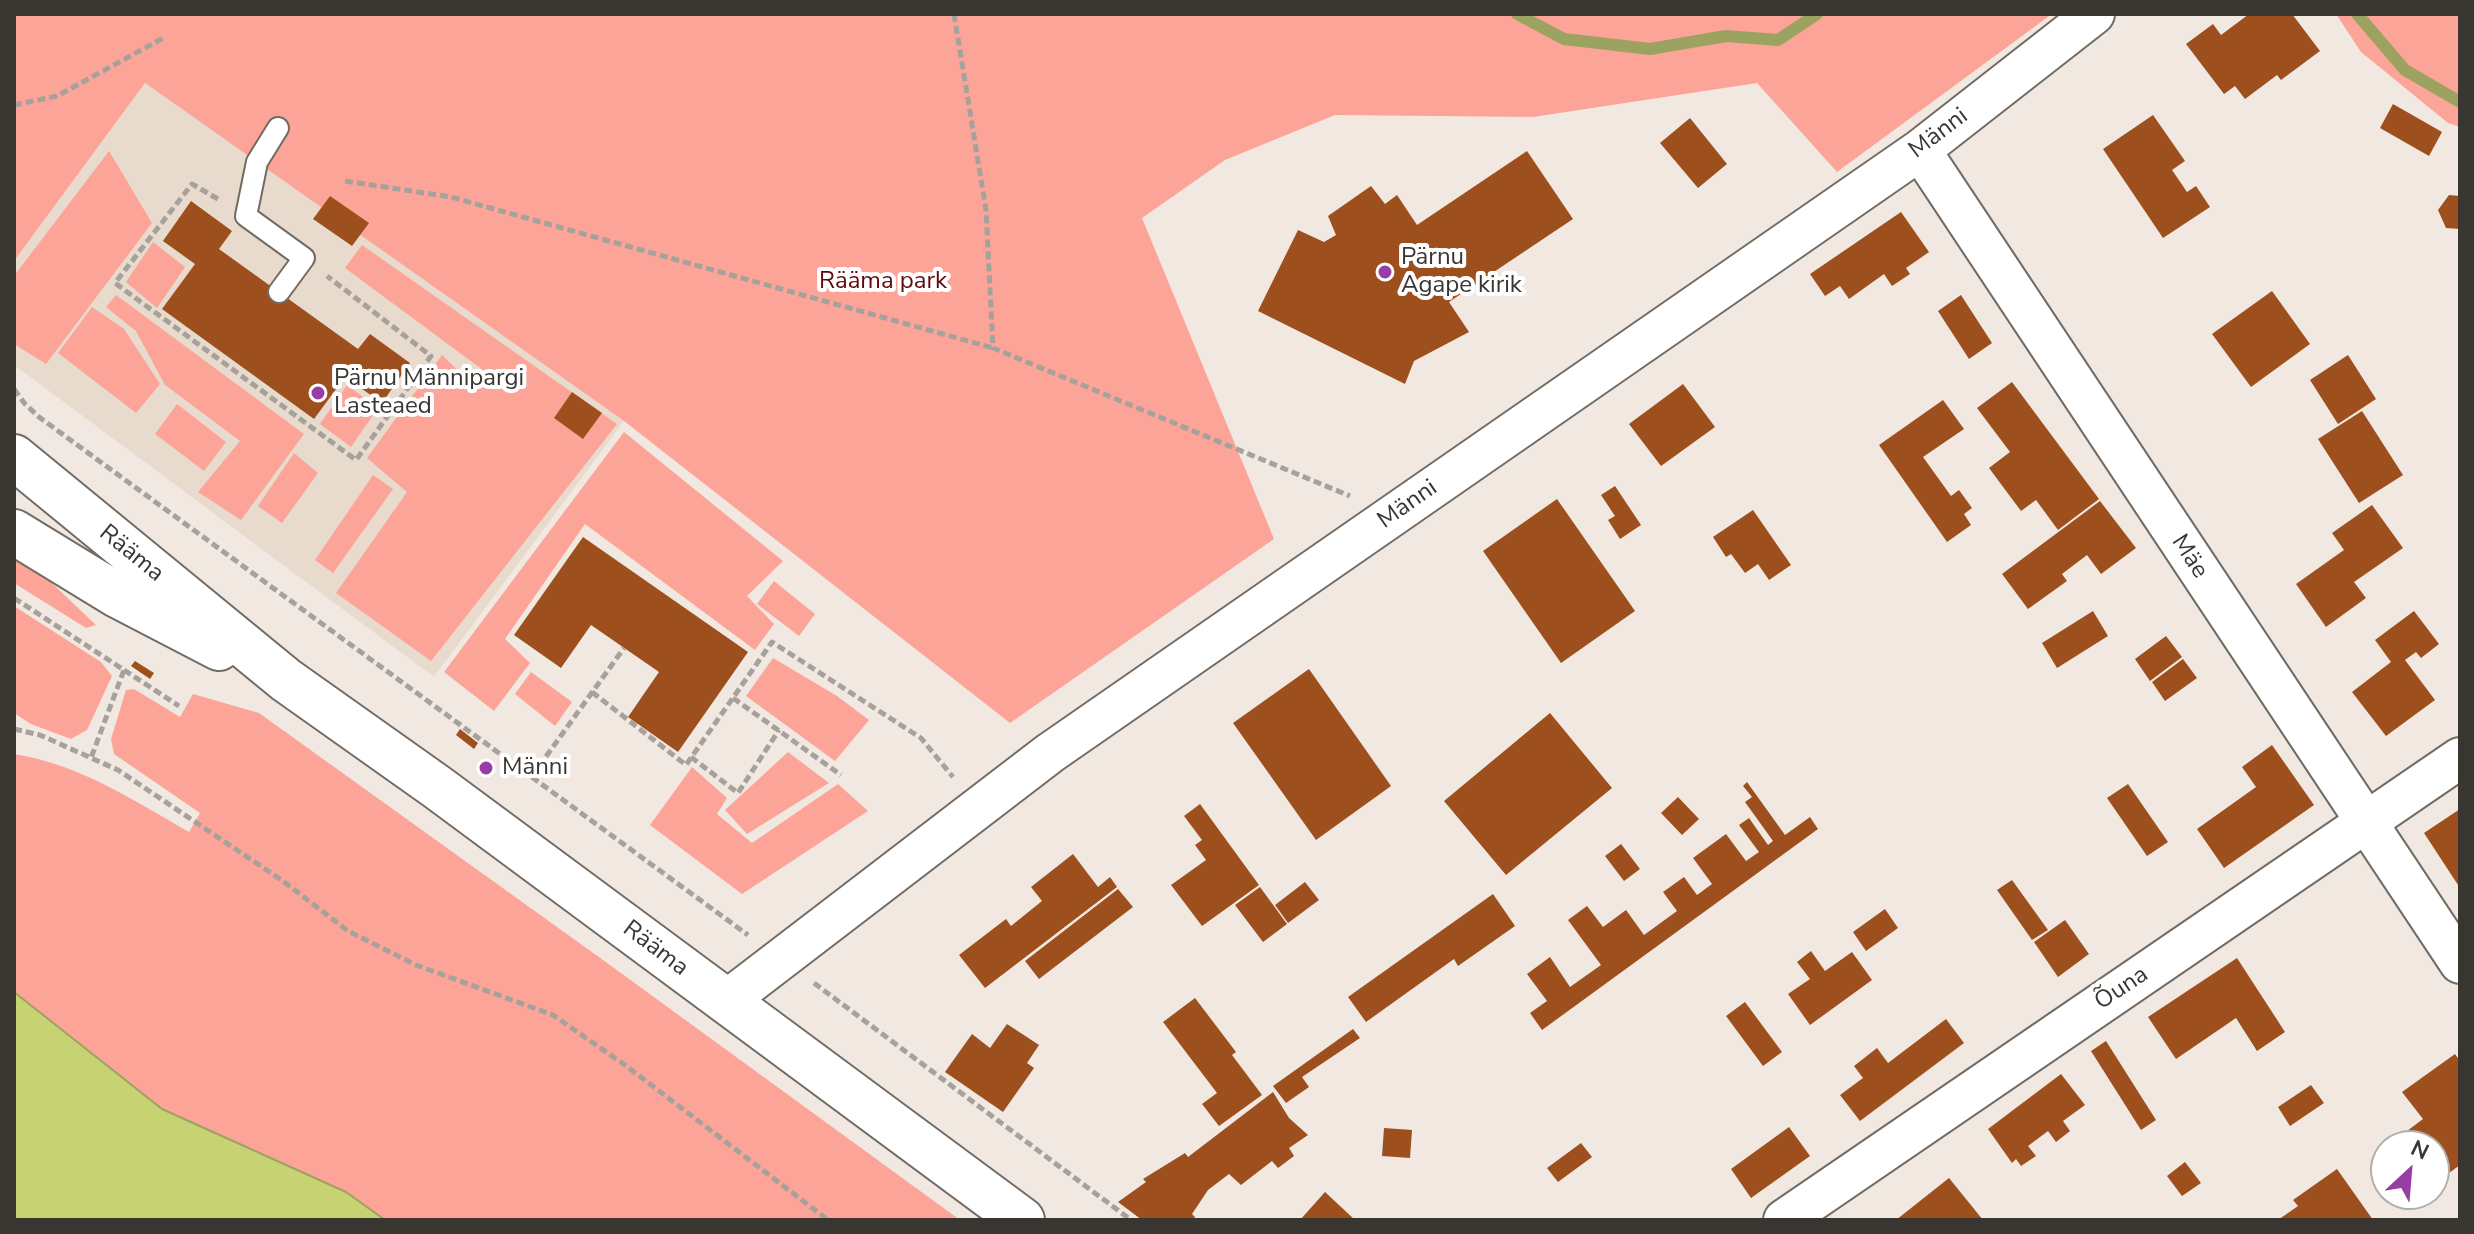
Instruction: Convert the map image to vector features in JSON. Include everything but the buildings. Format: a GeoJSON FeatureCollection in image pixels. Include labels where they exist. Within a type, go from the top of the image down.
{"type":"FeatureCollection","features":[{"type":"Feature","properties":{"kind":"main road","name":"Rääma"},"geometry":{"type":"LineString","coordinates":[[14,457],[286,680],[437,787],[1022,1220]]}},
{"type":"Feature","properties":{"kind":"main road","name":"Rääma"},"geometry":{"type":"LineString","coordinates":[[14,532],[164,621],[286,680]]}},
{"type":"Feature","properties":{"kind":"street","name":"Männi"},"geometry":{"type":"LineString","coordinates":[[725,1002],[1050,753],[1920,150],[2094,14]]}},
{"type":"Feature","properties":{"kind":"street","name":"Mäe"},"geometry":{"type":"LineString","coordinates":[[1920,150],[2460,963]]}},
{"type":"Feature","properties":{"kind":"street","name":"Õuna"},"geometry":{"type":"LineString","coordinates":[[1784,1220],[2460,758]]}},
{"type":"Feature","properties":{"kind":"lane"},"geometry":{"type":"LineString","coordinates":[[278,128],[257,162],[246,216],[304,258],[279,292]]}},
{"type":"Feature","properties":{"kind":"path"},"geometry":{"type":"LineString","coordinates":[[954,14],[986,210],[993,348]]}},
{"type":"Feature","properties":{"kind":"path"},"geometry":{"type":"LineString","coordinates":[[14,105],[57,96],[165,37]]}},
{"type":"Feature","properties":{"kind":"path"},"geometry":{"type":"LineString","coordinates":[[345,181],[451,197],[993,348],[1394,514]]}},
{"type":"Feature","properties":{"kind":"path"},"geometry":{"type":"LineString","coordinates":[[246,216],[192,184],[115,283],[356,460],[431,356],[304,258]]}},
{"type":"Feature","properties":{"kind":"path"},"geometry":{"type":"LineString","coordinates":[[14,389],[39,417],[782,959],[1131,1220]]}},
{"type":"Feature","properties":{"kind":"path"},"geometry":{"type":"LineString","coordinates":[[14,598],[179,706]]}},
{"type":"Feature","properties":{"kind":"path"},"geometry":{"type":"LineString","coordinates":[[592,692],[686,765],[772,642],[921,738],[978,809]]}},
{"type":"Feature","properties":{"kind":"path"},"geometry":{"type":"LineString","coordinates":[[532,776],[624,648]]}},
{"type":"Feature","properties":{"kind":"path"},"geometry":{"type":"LineString","coordinates":[[91,758],[124,670]]}},
{"type":"Feature","properties":{"kind":"path"},"geometry":{"type":"LineString","coordinates":[[733,698],[841,775]]}},
{"type":"Feature","properties":{"kind":"path"},"geometry":{"type":"LineString","coordinates":[[14,729],[40,735],[118,770],[270,873],[348,931],[416,965],[553,1015],[625,1065],[828,1220]]}},
{"type":"Feature","properties":{"kind":"path"},"geometry":{"type":"LineString","coordinates":[[691,757],[738,793],[779,730]]}},
{"type":"Feature","properties":{"kind":"shaded area","name":"Pärnu Männipargi Lasteaed"},"geometry":{"type":"Polygon","coordinates":[[[145,83],[624,421],[434,677],[14,365],[14,261],[145,83]]]}},
{"type":"Feature","properties":{"kind":"shaded area"},"geometry":{"type":"Polygon","coordinates":[[[14,992],[162,1109],[346,1192],[385,1220],[14,1220],[14,992]]]}},
{"type":"Feature","properties":{"kind":"green space","name":"Rääma park"},"geometry":{"type":"Polygon","coordinates":[[[14,14],[2052,14],[1837,172],[1757,83],[1533,117],[1335,115],[1225,160],[1142,218],[1274,539],[1010,723],[624,421],[145,83],[14,261],[14,14]]]}},
{"type":"Feature","properties":{"kind":"green space"},"geometry":{"type":"Polygon","coordinates":[[[2336,14],[2460,14],[2460,127],[2448,123],[2361,52],[2336,14]]]}},
{"type":"Feature","properties":{"kind":"green space"},"geometry":{"type":"Polygon","coordinates":[[[109,151],[152,223],[46,364],[14,344],[14,276],[109,151]]]}},
{"type":"Feature","properties":{"kind":"green space"},"geometry":{"type":"Polygon","coordinates":[[[153,242],[185,267],[157,308],[126,282],[153,242]]]}},
{"type":"Feature","properties":{"kind":"green space"},"geometry":{"type":"Polygon","coordinates":[[[362,245],[617,424],[431,661],[336,593],[407,492],[367,458],[442,355],[477,389],[491,376],[345,268],[362,245]]]}},
{"type":"Feature","properties":{"kind":"green space"},"geometry":{"type":"Polygon","coordinates":[[[116,295],[304,434],[241,520],[198,492],[240,441],[165,385],[136,331],[106,307],[116,295]]]}},
{"type":"Feature","properties":{"kind":"green space"},"geometry":{"type":"Polygon","coordinates":[[[92,307],[124,329],[160,384],[136,413],[58,353],[92,307]]]}},
{"type":"Feature","properties":{"kind":"green space"},"geometry":{"type":"Polygon","coordinates":[[[347,385],[378,408],[351,447],[320,424],[347,385]]]}},
{"type":"Feature","properties":{"kind":"green space"},"geometry":{"type":"Polygon","coordinates":[[[177,404],[226,442],[204,471],[155,434],[177,404]]]}},
{"type":"Feature","properties":{"kind":"green space"},"geometry":{"type":"Polygon","coordinates":[[[624,432],[783,561],[747,596],[774,624],[755,650],[585,524],[505,639],[530,663],[494,711],[444,672],[624,432]]]}},
{"type":"Feature","properties":{"kind":"green space"},"geometry":{"type":"Polygon","coordinates":[[[294,453],[318,473],[282,523],[258,506],[294,453]]]}},
{"type":"Feature","properties":{"kind":"green space"},"geometry":{"type":"Polygon","coordinates":[[[373,475],[393,489],[333,573],[315,560],[373,475]]]}},
{"type":"Feature","properties":{"kind":"green space"},"geometry":{"type":"Polygon","coordinates":[[[14,547],[96,625],[86,628],[14,583],[14,547]]]}},
{"type":"Feature","properties":{"kind":"green space"},"geometry":{"type":"Polygon","coordinates":[[[774,581],[815,614],[799,636],[757,604],[774,581]]]}},
{"type":"Feature","properties":{"kind":"green space"},"geometry":{"type":"Polygon","coordinates":[[[14,606],[101,662],[112,676],[87,730],[71,739],[31,724],[14,713],[14,606]]]}},
{"type":"Feature","properties":{"kind":"green space"},"geometry":{"type":"Polygon","coordinates":[[[773,658],[837,696],[869,720],[835,761],[746,696],[773,658]]]}},
{"type":"Feature","properties":{"kind":"green space"},"geometry":{"type":"Polygon","coordinates":[[[531,672],[572,702],[555,726],[515,694],[531,672]]]}},
{"type":"Feature","properties":{"kind":"green space"},"geometry":{"type":"Polygon","coordinates":[[[134,689],[180,717],[193,694],[259,713],[960,1220],[385,1220],[346,1192],[162,1109],[14,992],[14,754],[83,775],[189,832],[200,813],[114,754],[111,739],[126,690],[134,689]]]}},
{"type":"Feature","properties":{"kind":"green space"},"geometry":{"type":"Polygon","coordinates":[[[788,752],[829,783],[747,834],[725,810],[788,752]]]}},
{"type":"Feature","properties":{"kind":"green space"},"geometry":{"type":"Polygon","coordinates":[[[692,767],[727,798],[717,814],[752,843],[838,784],[868,811],[742,894],[650,825],[692,767]]]}},
{"type":"Feature","properties":{"kind":"waterway"},"geometry":{"type":"LineString","coordinates":[[1517,14],[1564,39],[1650,49],[1726,36],[1778,40],[1817,14]]}},
{"type":"Feature","properties":{"kind":"waterway"},"geometry":{"type":"LineString","coordinates":[[2357,14],[2405,70],[2460,102]]}},
{"type":"Feature","properties":{"kind":"place","name":"Pärnu Agape kirik"},"geometry":{"type":"Point","coordinates":[1385,272]}},
{"type":"Feature","properties":{"kind":"place","name":"Pärnu Männipargi Lasteaed"},"geometry":{"type":"Point","coordinates":[318,393]}},
{"type":"Feature","properties":{"kind":"place","name":"Männi"},"geometry":{"type":"Point","coordinates":[486,768]}}]}
